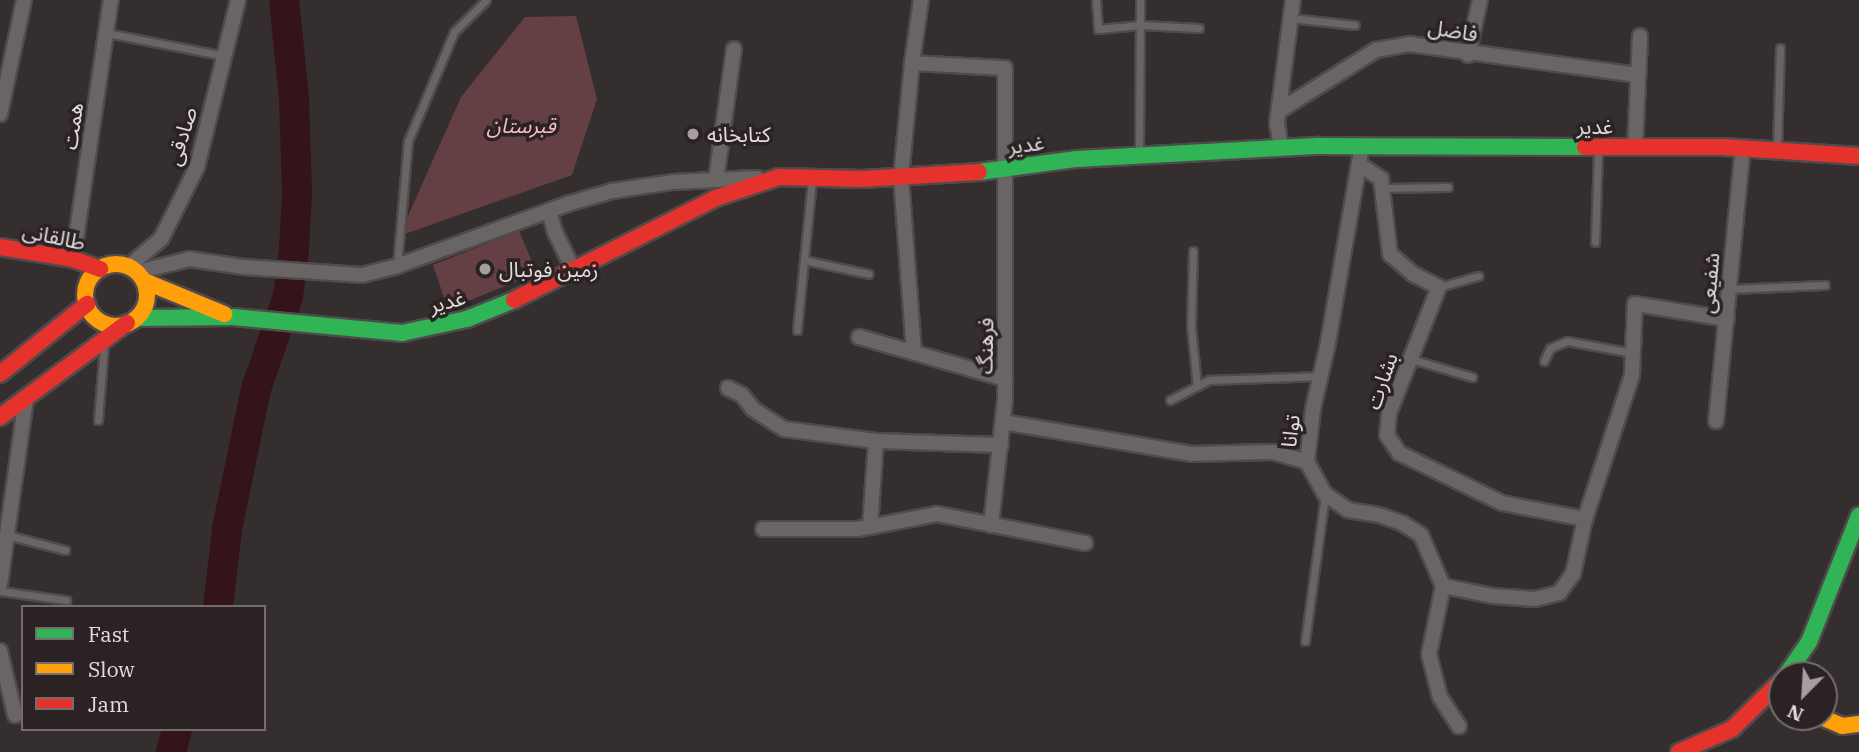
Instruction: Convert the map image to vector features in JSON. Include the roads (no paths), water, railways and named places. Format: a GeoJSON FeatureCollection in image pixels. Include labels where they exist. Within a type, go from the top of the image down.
{"type":"FeatureCollection","features":[{"type":"Feature","properties":{"kind":"street"},"geometry":{"type":"LineString","coordinates":[[0,114],[24,0]]}},
{"type":"Feature","properties":{"kind":"street","name":"همت"},"geometry":{"type":"LineString","coordinates":[[73,258],[111,0]]}},
{"type":"Feature","properties":{"kind":"street","name":"صادقی"},"geometry":{"type":"LineString","coordinates":[[137,273],[161,239],[197,167],[238,0]]}},
{"type":"Feature","properties":{"kind":"street"},"geometry":{"type":"LineString","coordinates":[[914,353],[901,177],[921,0]]}},
{"type":"Feature","properties":{"kind":"street"},"geometry":{"type":"LineString","coordinates":[[1281,148],[1279,111],[1293,0]]}},
{"type":"Feature","properties":{"kind":"street"},"geometry":{"type":"LineString","coordinates":[[1468,55],[1480,0]]}},
{"type":"Feature","properties":{"kind":"street"},"geometry":{"type":"LineString","coordinates":[[1635,147],[1640,36]]}},
{"type":"Feature","properties":{"kind":"street","name":"فاضل"},"geometry":{"type":"LineString","coordinates":[[1279,111],[1376,50],[1409,44],[1468,55],[1638,75]]}},
{"type":"Feature","properties":{"kind":"street"},"geometry":{"type":"LineString","coordinates":[[716,180],[734,49]]}},
{"type":"Feature","properties":{"kind":"street","name":"فرهنگ"},"geometry":{"type":"LineString","coordinates":[[912,63],[1005,68],[1005,379],[1001,445],[990,525]]}},
{"type":"Feature","properties":{"kind":"street","name":"غدیر"},"geometry":{"type":"LineString","coordinates":[[233,317],[402,333],[467,319],[574,271],[716,198],[779,177],[901,177],[1077,159],[1362,146],[1743,148],[1859,156]]}},
{"type":"Feature","properties":{"kind":"street","name":"توانا"},"geometry":{"type":"LineString","coordinates":[[1325,494],[1307,462],[1362,146]]}},
{"type":"Feature","properties":{"kind":"street","name":"شفیعی"},"geometry":{"type":"LineString","coordinates":[[1716,421],[1743,148]]}},
{"type":"Feature","properties":{"kind":"street"},"geometry":{"type":"LineString","coordinates":[[1359,164],[1381,179],[1390,254],[1413,274],[1439,287]]}},
{"type":"Feature","properties":{"kind":"street"},"geometry":{"type":"LineString","coordinates":[[137,273],[189,259],[319,274],[362,275],[397,266],[612,191],[673,182],[779,177]]}},
{"type":"Feature","properties":{"kind":"street"},"geometry":{"type":"LineString","coordinates":[[549,211],[555,232],[574,271]]}},
{"type":"Feature","properties":{"kind":"street","name":"طالقانی"},"geometry":{"type":"LineString","coordinates":[[0,247],[73,258],[100,269]]}},
{"type":"Feature","properties":{"kind":"street","name":"طالقانی"},"geometry":{"type":"LineString","coordinates":[[0,258],[75,270],[87,285]]}},
{"type":"Feature","properties":{"kind":"street"},"geometry":{"type":"LineString","coordinates":[[119,264],[233,317],[108,324],[92,313],[87,304],[87,285],[100,269],[119,264]]}},
{"type":"Feature","properties":{"kind":"street"},"geometry":{"type":"LineString","coordinates":[[0,417],[105,338],[132,321],[147,301],[137,273]]}},
{"type":"Feature","properties":{"kind":"street","name":"بشارت"},"geometry":{"type":"LineString","coordinates":[[1439,287],[1389,413],[1387,435],[1399,453],[1502,503],[1585,519]]}},
{"type":"Feature","properties":{"kind":"street"},"geometry":{"type":"LineString","coordinates":[[0,374],[87,304]]}},
{"type":"Feature","properties":{"kind":"street"},"geometry":{"type":"LineString","coordinates":[[1443,586],[1493,596],[1535,598],[1559,593],[1573,574],[1585,519],[1632,375],[1635,304],[1727,319]]}},
{"type":"Feature","properties":{"kind":"street"},"geometry":{"type":"LineString","coordinates":[[859,337],[1005,379]]}},
{"type":"Feature","properties":{"kind":"street"},"geometry":{"type":"LineString","coordinates":[[728,388],[742,395],[753,409],[784,429],[876,441],[1001,445]]}},
{"type":"Feature","properties":{"kind":"street"},"geometry":{"type":"LineString","coordinates":[[0,584],[26,398]]}},
{"type":"Feature","properties":{"kind":"street"},"geometry":{"type":"LineString","coordinates":[[1003,422],[1192,454],[1273,452],[1307,462]]}},
{"type":"Feature","properties":{"kind":"street"},"geometry":{"type":"LineString","coordinates":[[870,527],[876,441]]}},
{"type":"Feature","properties":{"kind":"street"},"geometry":{"type":"LineString","coordinates":[[1325,494],[1348,510],[1402,523],[1421,535],[1443,586],[1429,654],[1440,697],[1459,726]]}},
{"type":"Feature","properties":{"kind":"street"},"geometry":{"type":"LineString","coordinates":[[764,529],[870,527],[937,514],[1085,543]]}},
{"type":"Feature","properties":{"kind":"street"},"geometry":{"type":"LineString","coordinates":[[1802,661],[1859,516]]}},
{"type":"Feature","properties":{"kind":"street"},"geometry":{"type":"LineString","coordinates":[[0,651],[15,715]]}},
{"type":"Feature","properties":{"kind":"street"},"geometry":{"type":"LineString","coordinates":[[1679,752],[1732,729],[1768,694]]}},
{"type":"Feature","properties":{"kind":"street"},"geometry":{"type":"LineString","coordinates":[[1838,724],[1859,724]]}},
{"type":"Feature","properties":{"kind":"lane"},"geometry":{"type":"LineString","coordinates":[[397,266],[408,141],[454,33],[486,0]]}},
{"type":"Feature","properties":{"kind":"lane"},"geometry":{"type":"LineString","coordinates":[[1096,0],[1098,29],[1141,25],[1199,28]]}},
{"type":"Feature","properties":{"kind":"lane"},"geometry":{"type":"LineString","coordinates":[[1139,156],[1140,0]]}},
{"type":"Feature","properties":{"kind":"lane"},"geometry":{"type":"LineString","coordinates":[[1290,18],[1355,25]]}},
{"type":"Feature","properties":{"kind":"lane"},"geometry":{"type":"LineString","coordinates":[[106,33],[225,56]]}},
{"type":"Feature","properties":{"kind":"lane"},"geometry":{"type":"LineString","coordinates":[[1777,150],[1780,48]]}},
{"type":"Feature","properties":{"kind":"lane"},"geometry":{"type":"LineString","coordinates":[[1595,242],[1598,146]]}},
{"type":"Feature","properties":{"kind":"lane"},"geometry":{"type":"LineString","coordinates":[[797,330],[812,178]]}},
{"type":"Feature","properties":{"kind":"lane"},"geometry":{"type":"LineString","coordinates":[[1381,188],[1448,187]]}},
{"type":"Feature","properties":{"kind":"lane"},"geometry":{"type":"LineString","coordinates":[[1193,251],[1191,326],[1197,386]]}},
{"type":"Feature","properties":{"kind":"lane"},"geometry":{"type":"LineString","coordinates":[[804,260],[869,274]]}},
{"type":"Feature","properties":{"kind":"lane"},"geometry":{"type":"LineString","coordinates":[[1439,287],[1478,276]]}},
{"type":"Feature","properties":{"kind":"lane"},"geometry":{"type":"LineString","coordinates":[[1730,289],[1825,285]]}},
{"type":"Feature","properties":{"kind":"lane"},"geometry":{"type":"LineString","coordinates":[[98,420],[105,338]]}},
{"type":"Feature","properties":{"kind":"lane"},"geometry":{"type":"LineString","coordinates":[[1544,361],[1550,348],[1567,341],[1633,353]]}},
{"type":"Feature","properties":{"kind":"lane"},"geometry":{"type":"LineString","coordinates":[[1411,359],[1472,377]]}},
{"type":"Feature","properties":{"kind":"lane"},"geometry":{"type":"LineString","coordinates":[[1170,400],[1209,380],[1321,376]]}},
{"type":"Feature","properties":{"kind":"lane"},"geometry":{"type":"LineString","coordinates":[[1305,641],[1325,494]]}},
{"type":"Feature","properties":{"kind":"lane"},"geometry":{"type":"LineString","coordinates":[[7,535],[65,550]]}},
{"type":"Feature","properties":{"kind":"lane"},"geometry":{"type":"LineString","coordinates":[[0,591],[66,600]]}},
{"type":"Feature","properties":{"kind":"waterway"},"geometry":{"type":"LineString","coordinates":[[218,605],[227,529],[256,389],[288,296],[294,249],[297,193],[294,98],[284,0]]}},
{"type":"Feature","properties":{"kind":"waterway"},"geometry":{"type":"LineString","coordinates":[[171,752],[176,731]]}},
{"type":"Feature","properties":{"kind":"place","name":"کتابخانه"},"geometry":{"type":"Point","coordinates":[693,134]}},
{"type":"Feature","properties":{"kind":"place","name":"زمین فوتبال"},"geometry":{"type":"Point","coordinates":[485,269]}},
{"type":"Feature","properties":{"kind":"park label","name":"قبرستان"},"geometry":{"type":"Point","coordinates":[521,125]}}]}
